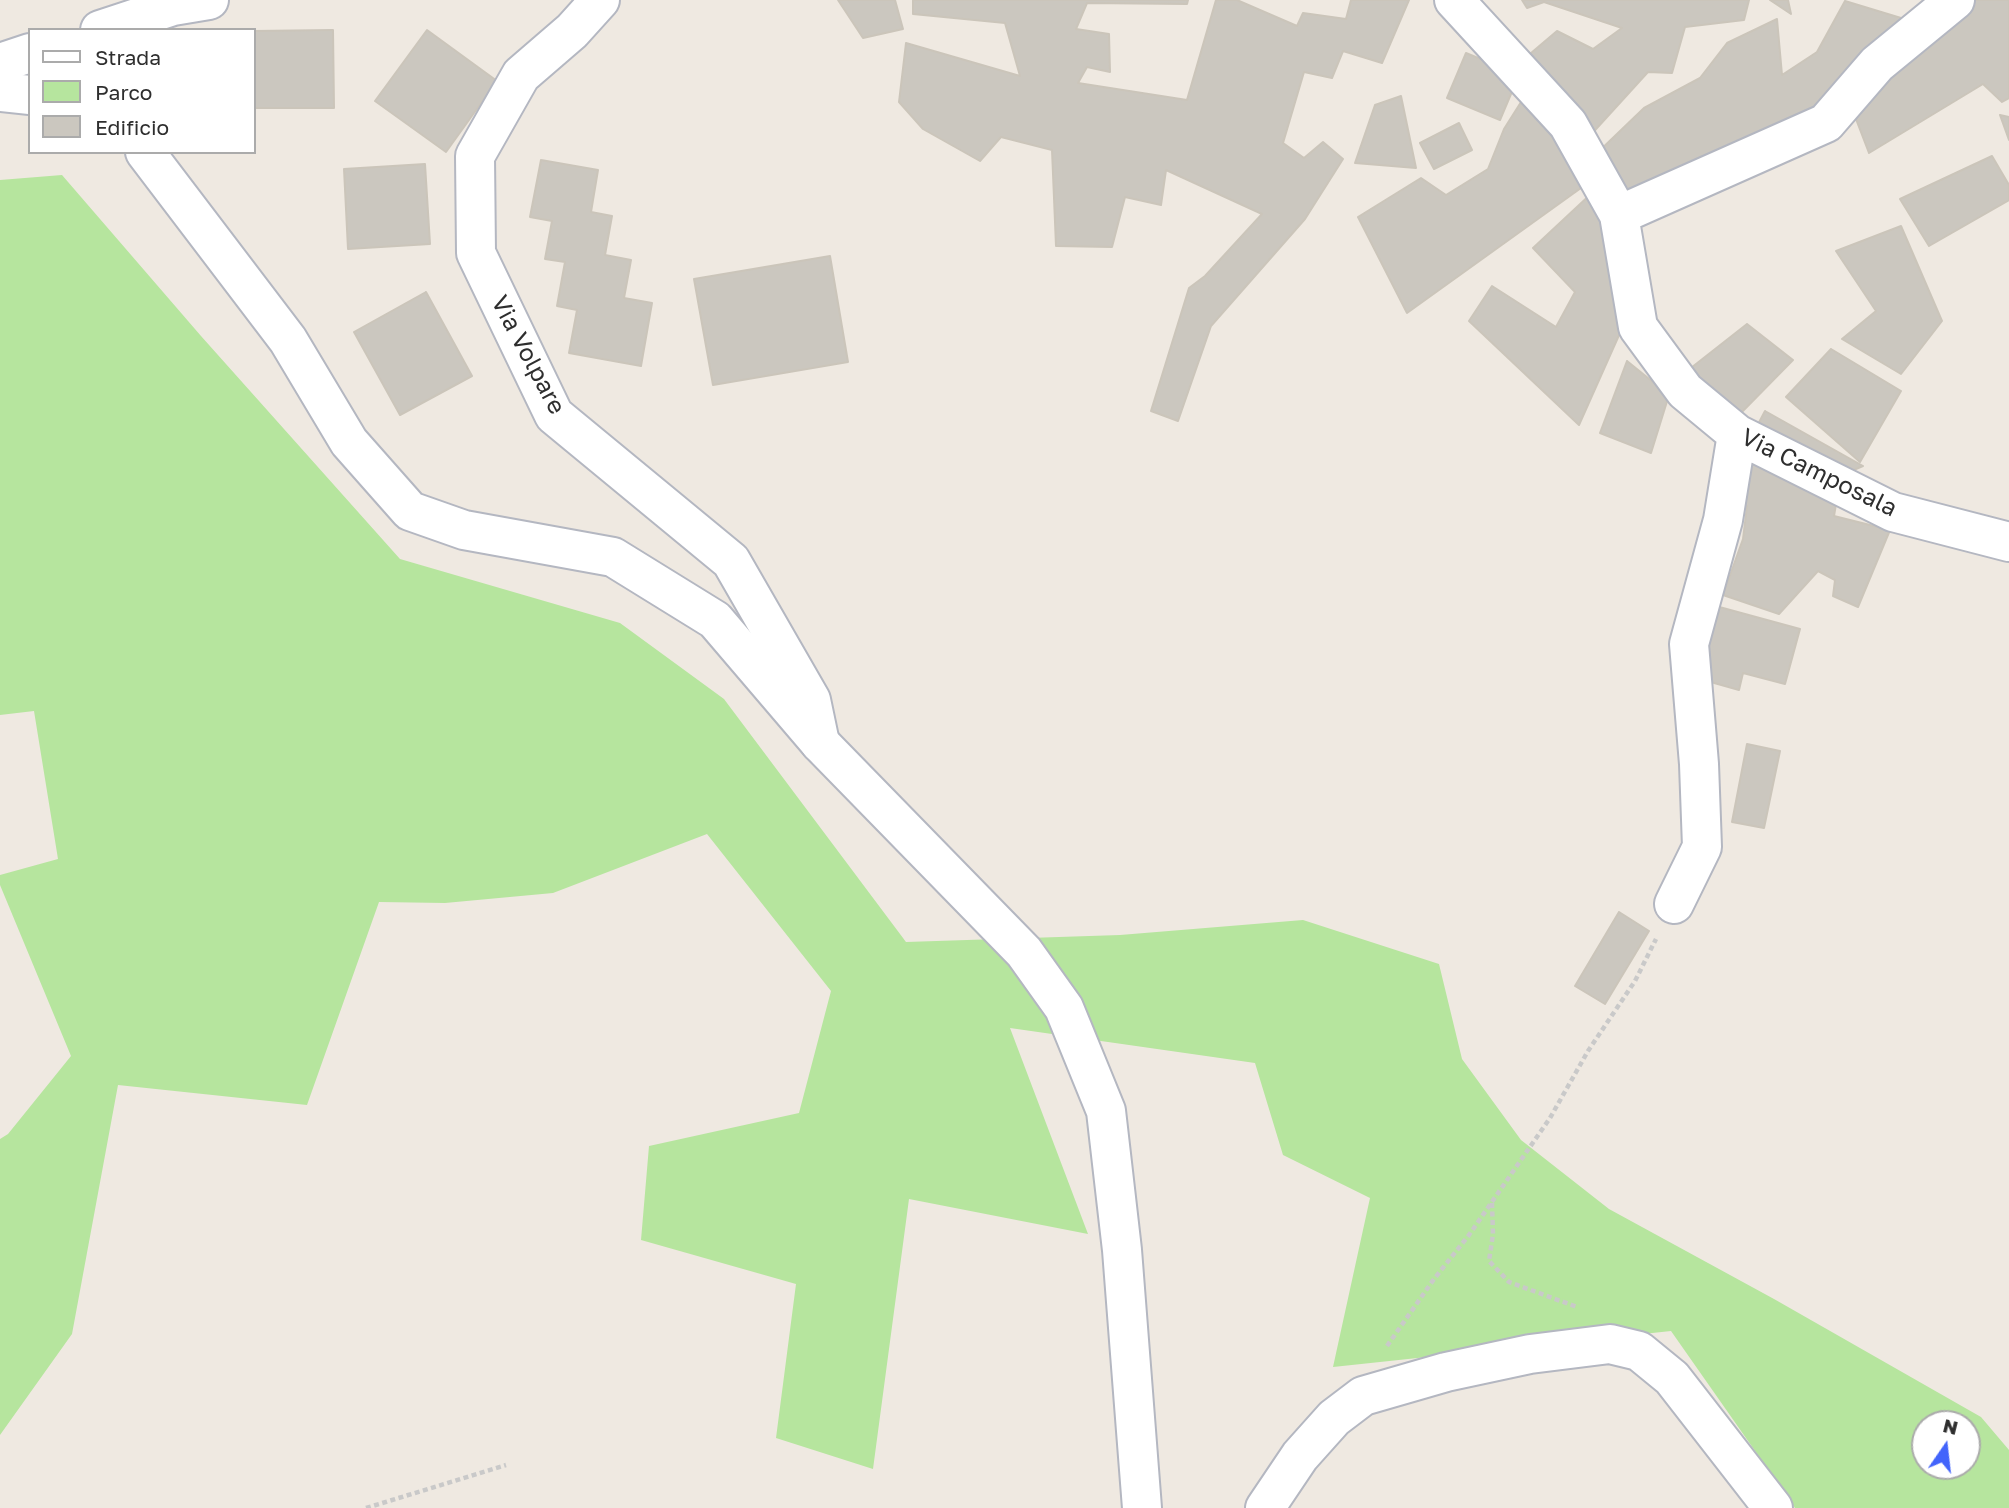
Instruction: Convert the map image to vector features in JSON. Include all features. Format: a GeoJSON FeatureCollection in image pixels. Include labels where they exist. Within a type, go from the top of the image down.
{"type":"FeatureCollection","features":[{"type":"Feature","properties":{"kind":"street"},"geometry":{"type":"LineString","coordinates":[[106,28],[173,6],[209,0]]}},
{"type":"Feature","properties":{"kind":"street","name":"Via Volpare"},"geometry":{"type":"LineString","coordinates":[[600,0],[572,31],[520,75],[475,156],[476,253],[554,415],[731,561],[811,700],[820,743]]}},
{"type":"Feature","properties":{"kind":"street","name":"Via Camposala"},"geometry":{"type":"LineString","coordinates":[[1454,0],[1568,124],[1619,215],[1638,327],[1685,391],[1737,434],[1892,512],[2009,542]]}},
{"type":"Feature","properties":{"kind":"street"},"geometry":{"type":"LineString","coordinates":[[1619,215],[1826,122],[1877,64],[1955,0]]}},
{"type":"Feature","properties":{"kind":"street"},"geometry":{"type":"LineString","coordinates":[[0,63],[28,54]]}},
{"type":"Feature","properties":{"kind":"street"},"geometry":{"type":"LineString","coordinates":[[0,92],[28,95]]}},
{"type":"Feature","properties":{"kind":"street"},"geometry":{"type":"LineString","coordinates":[[147,154],[288,340],[349,442],[410,512],[464,530],[612,557],[715,620],[820,743],[1024,952],[1064,1008],[1106,1111],[1122,1250],[1142,1508]]}},
{"type":"Feature","properties":{"kind":"street"},"geometry":{"type":"LineString","coordinates":[[1674,904],[1702,847],[1699,764],[1689,644],[1723,520],[1737,434]]}},
{"type":"Feature","properties":{"kind":"street"},"geometry":{"type":"LineString","coordinates":[[1265,1508],[1300,1456],[1334,1418],[1363,1396],[1446,1372],[1530,1354],[1610,1344],[1639,1351],[1672,1378],[1773,1508]]}},
{"type":"Feature","properties":{"kind":"path"},"geometry":{"type":"LineString","coordinates":[[1363,1396],[1366,1376],[1434,1279],[1492,1203],[1550,1118],[1588,1051],[1636,981],[1674,904]]}},
{"type":"Feature","properties":{"kind":"path"},"geometry":{"type":"LineString","coordinates":[[1492,1203],[1493,1234],[1489,1261],[1509,1282],[1580,1308]]}},
{"type":"Feature","properties":{"kind":"path"},"geometry":{"type":"LineString","coordinates":[[366,1508],[506,1465]]}},
{"type":"Feature","properties":{"kind":"green space"},"geometry":{"type":"Polygon","coordinates":[[[62,175],[400,559],[620,623],[724,699],[906,942],[1120,935],[1303,920],[1439,964],[1462,1059],[1521,1140],[1609,1209],[1969,1410],[1911,1410],[1911,1480],[1981,1480],[1981,1417],[2009,1450],[2009,1508],[1795,1508],[1671,1331],[1333,1367],[1370,1198],[1283,1155],[1255,1063],[1010,1028],[1088,1234],[909,1199],[873,1469],[776,1438],[796,1284],[641,1240],[649,1146],[799,1113],[831,991],[707,834],[553,893],[445,903],[379,902],[307,1105],[118,1085],[72,1334],[0,1435],[0,1139],[8,1134],[71,1056],[0,885],[0,875],[58,859],[34,711],[0,715],[0,180],[62,175]]]}},
{"type":"Feature","properties":{"kind":"building"},"geometry":{"type":"Polygon","coordinates":[[[838,0],[895,0],[903,29],[863,38],[838,0]]]}},
{"type":"Feature","properties":{"kind":"building"},"geometry":{"type":"Polygon","coordinates":[[[913,0],[1188,0],[1187,4],[1087,3],[1076,29],[1109,34],[1110,72],[1087,67],[1078,83],[1187,100],[1216,0],[1237,0],[1297,26],[1303,13],[1346,19],[1351,0],[1409,0],[1382,63],[1343,51],[1332,78],[1304,72],[1283,143],[1304,158],[1323,142],[1343,159],[1305,219],[1211,326],[1178,421],[1151,411],[1189,288],[1205,276],[1262,214],[1166,170],[1161,205],[1125,197],[1112,247],[1056,246],[1052,150],[1001,137],[980,161],[923,129],[899,102],[906,43],[1020,76],[1005,23],[913,14],[913,0]]]}},
{"type":"Feature","properties":{"kind":"building"},"geometry":{"type":"Polygon","coordinates":[[[1522,0],[1749,0],[1744,20],[1685,27],[1672,73],[1648,72],[1587,139],[1524,59],[1557,31],[1593,49],[1622,28],[1544,2],[1527,8],[1522,0]]]}},
{"type":"Feature","properties":{"kind":"building"},"geometry":{"type":"Polygon","coordinates":[[[1770,0],[1788,0],[1791,14],[1770,0]]]}},
{"type":"Feature","properties":{"kind":"building"},"geometry":{"type":"Polygon","coordinates":[[[1973,0],[2009,0],[2009,98],[2002,102],[1983,84],[1869,153],[1851,106],[1973,0]]]}},
{"type":"Feature","properties":{"kind":"building"},"geometry":{"type":"Polygon","coordinates":[[[1845,1],[1901,18],[1872,61],[1828,107],[1630,205],[1593,157],[1644,108],[1700,78],[1727,43],[1777,19],[1782,75],[1817,52],[1845,1]]]}},
{"type":"Feature","properties":{"kind":"building"},"geometry":{"type":"Polygon","coordinates":[[[333,30],[334,108],[256,108],[256,31],[333,30]]]}},
{"type":"Feature","properties":{"kind":"building"},"geometry":{"type":"Polygon","coordinates":[[[427,30],[497,81],[446,152],[375,101],[427,30]]]}},
{"type":"Feature","properties":{"kind":"building"},"geometry":{"type":"Polygon","coordinates":[[[1466,53],[1519,75],[1500,120],[1447,98],[1466,53]]]}},
{"type":"Feature","properties":{"kind":"building"},"geometry":{"type":"Polygon","coordinates":[[[1528,91],[1553,125],[1581,188],[1407,313],[1358,217],[1421,178],[1446,195],[1488,169],[1504,129],[1528,91]]]}},
{"type":"Feature","properties":{"kind":"building"},"geometry":{"type":"Polygon","coordinates":[[[1401,96],[1416,168],[1355,163],[1375,105],[1401,96]]]}},
{"type":"Feature","properties":{"kind":"building"},"geometry":{"type":"Polygon","coordinates":[[[2000,115],[2009,117],[2009,140],[2000,115]]]}},
{"type":"Feature","properties":{"kind":"building"},"geometry":{"type":"Polygon","coordinates":[[[1459,123],[1472,150],[1434,169],[1420,143],[1459,123]]]}},
{"type":"Feature","properties":{"kind":"building"},"geometry":{"type":"Polygon","coordinates":[[[1992,156],[2009,185],[2009,200],[1929,246],[1900,199],[1992,156]]]}},
{"type":"Feature","properties":{"kind":"building"},"geometry":{"type":"Polygon","coordinates":[[[541,160],[598,170],[591,212],[612,216],[605,255],[631,260],[624,298],[652,303],[641,366],[569,353],[577,310],[557,306],[565,262],[545,259],[552,221],[530,217],[541,160]]]}},
{"type":"Feature","properties":{"kind":"building"},"geometry":{"type":"Polygon","coordinates":[[[425,164],[430,244],[348,249],[344,169],[425,164]]]}},
{"type":"Feature","properties":{"kind":"building"},"geometry":{"type":"Polygon","coordinates":[[[1593,192],[1618,232],[1606,258],[1628,315],[1579,425],[1469,321],[1492,286],[1556,327],[1575,292],[1533,248],[1593,192]]]}},
{"type":"Feature","properties":{"kind":"building"},"geometry":{"type":"Polygon","coordinates":[[[1901,226],[1942,321],[1901,374],[1842,339],[1876,311],[1836,251],[1901,226]]]}},
{"type":"Feature","properties":{"kind":"building"},"geometry":{"type":"Polygon","coordinates":[[[830,256],[848,362],[713,385],[694,279],[830,256]]]}},
{"type":"Feature","properties":{"kind":"building"},"geometry":{"type":"Polygon","coordinates":[[[426,292],[472,376],[400,415],[354,332],[426,292]]]}},
{"type":"Feature","properties":{"kind":"building"},"geometry":{"type":"Polygon","coordinates":[[[1747,324],[1793,360],[1737,417],[1682,375],[1747,324]]]}},
{"type":"Feature","properties":{"kind":"building"},"geometry":{"type":"Polygon","coordinates":[[[1831,349],[1901,391],[1860,462],[1786,397],[1831,349]]]}},
{"type":"Feature","properties":{"kind":"building"},"geometry":{"type":"Polygon","coordinates":[[[1627,361],[1669,395],[1651,453],[1600,433],[1627,361]]]}},
{"type":"Feature","properties":{"kind":"building"},"geometry":{"type":"Polygon","coordinates":[[[1765,411],[1863,466],[1842,475],[1755,430],[1765,411]]]}},
{"type":"Feature","properties":{"kind":"building"},"geometry":{"type":"Polygon","coordinates":[[[1756,456],[1837,498],[1834,516],[1890,530],[1858,607],[1833,596],[1835,580],[1818,571],[1779,614],[1723,595],[1743,539],[1747,506],[1729,495],[1756,456]]]}},
{"type":"Feature","properties":{"kind":"building"},"geometry":{"type":"Polygon","coordinates":[[[1712,605],[1800,629],[1785,684],[1743,673],[1739,690],[1693,677],[1712,605]]]}},
{"type":"Feature","properties":{"kind":"building"},"geometry":{"type":"Polygon","coordinates":[[[1747,744],[1780,751],[1764,828],[1732,822],[1747,744]]]}},
{"type":"Feature","properties":{"kind":"building"},"geometry":{"type":"Polygon","coordinates":[[[1619,912],[1649,931],[1605,1004],[1575,986],[1619,912]]]}}]}
